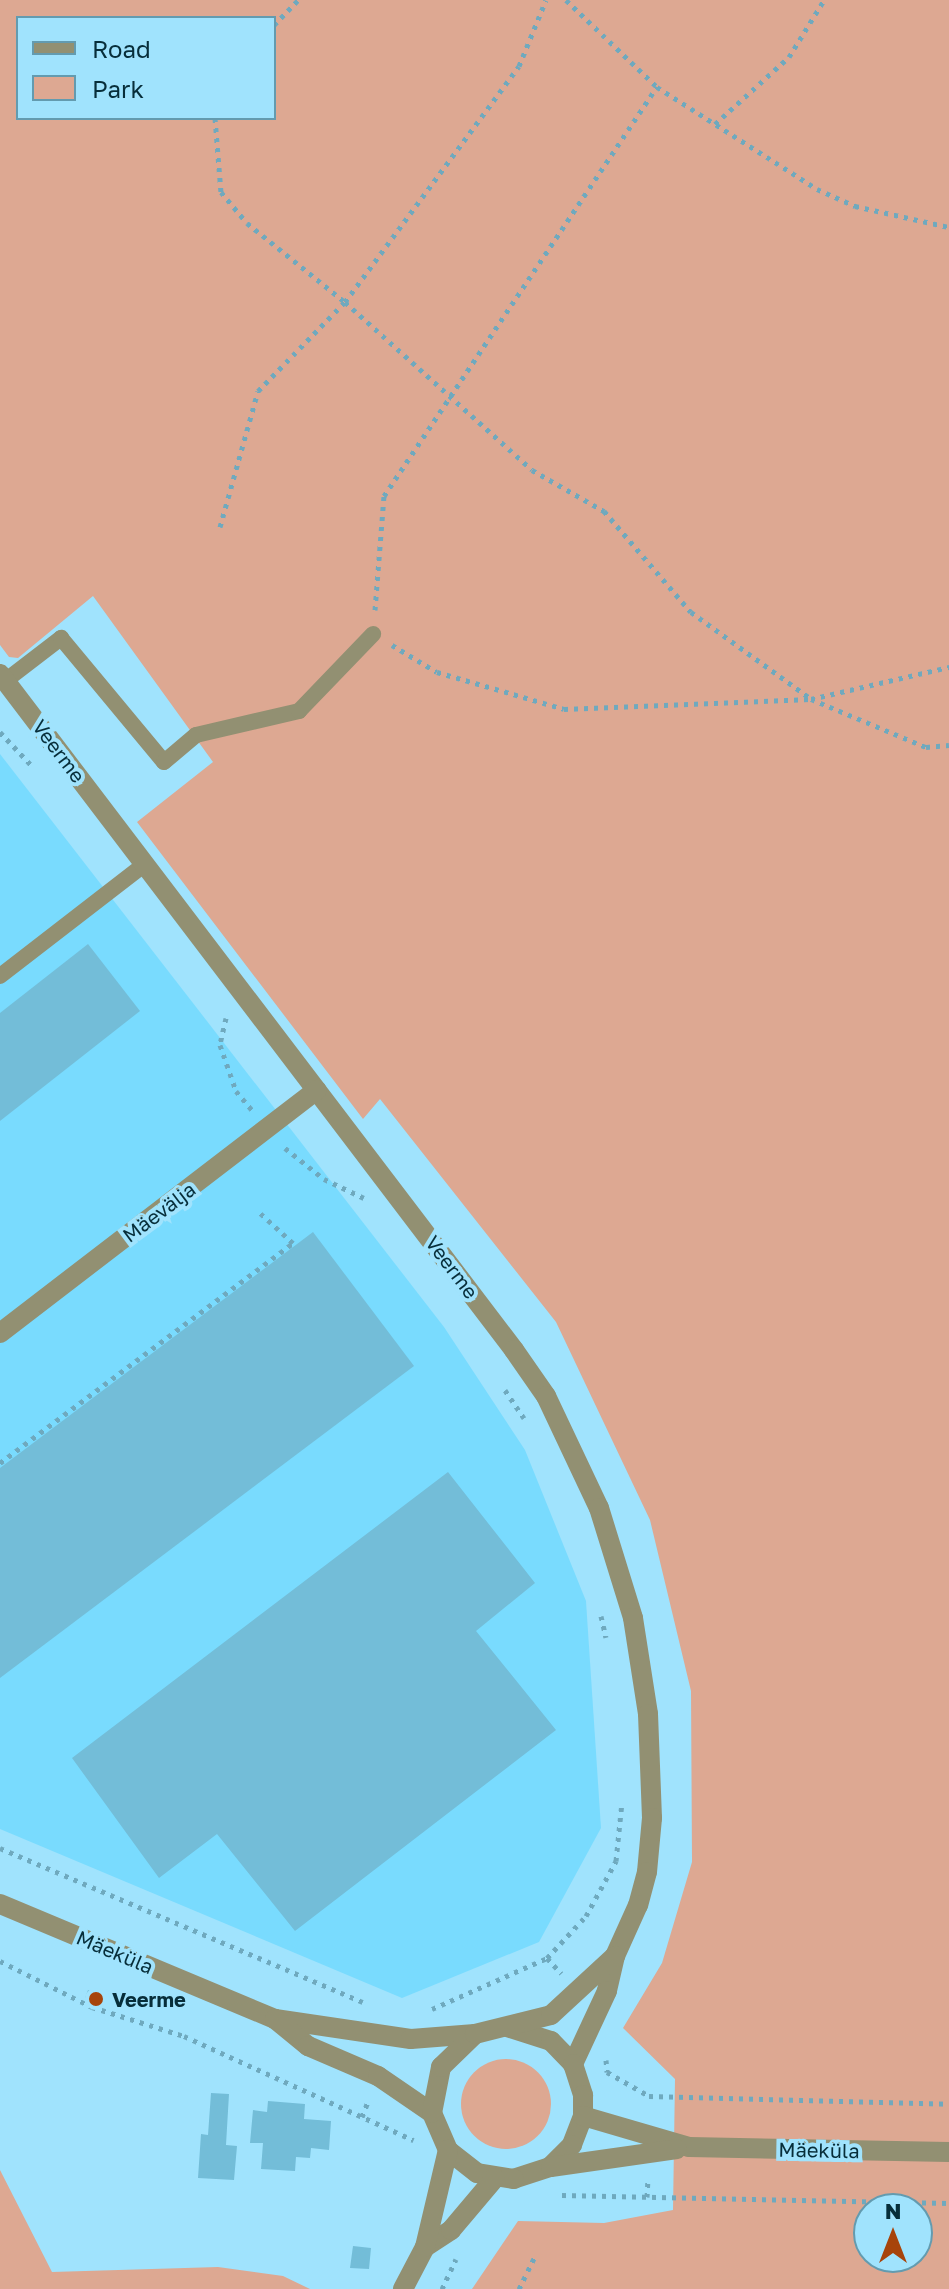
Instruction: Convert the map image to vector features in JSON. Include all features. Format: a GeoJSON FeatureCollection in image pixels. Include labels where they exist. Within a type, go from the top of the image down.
{"type":"FeatureCollection","features":[{"type":"Feature","properties":{"kind":"street","name":"Veerme"},"geometry":{"type":"LineString","coordinates":[[3,678],[546,1396],[589,1484],[621,1567],[648,1714],[652,1818],[647,1872],[615,1956],[607,1991],[573,2064]]}},
{"type":"Feature","properties":{"kind":"street","name":"Mäevälja"},"geometry":{"type":"LineString","coordinates":[[0,1333],[317,1090]]}},
{"type":"Feature","properties":{"kind":"street","name":"Mäeküla"},"geometry":{"type":"LineString","coordinates":[[0,1904],[275,2019],[411,2039],[475,2034]]}},
{"type":"Feature","properties":{"kind":"street"},"geometry":{"type":"LineString","coordinates":[[507,2027],[551,2041],[573,2064],[583,2095],[583,2116],[572,2145],[550,2167],[533,2175],[495,2178],[477,2173],[448,2150],[432,2113],[441,2067],[475,2034],[551,2015],[579,1993],[615,1956]]}},
{"type":"Feature","properties":{"kind":"street","name":"Mäeküla"},"geometry":{"type":"LineString","coordinates":[[275,2019],[308,2046],[378,2076],[432,2113]]}},
{"type":"Feature","properties":{"kind":"street","name":"Mäeküla"},"geometry":{"type":"LineString","coordinates":[[583,2116],[689,2147]]}},
{"type":"Feature","properties":{"kind":"street","name":"Mäeküla"},"geometry":{"type":"LineString","coordinates":[[550,2167],[689,2147],[949,2152]]}},
{"type":"Feature","properties":{"kind":"street"},"geometry":{"type":"LineString","coordinates":[[403,2289],[425,2247],[448,2150]]}},
{"type":"Feature","properties":{"kind":"street"},"geometry":{"type":"LineString","coordinates":[[425,2247],[451,2230],[495,2178]]}},
{"type":"Feature","properties":{"kind":"lane"},"geometry":{"type":"LineString","coordinates":[[3,678],[61,638],[164,762],[196,735],[299,711],[373,634]]}},
{"type":"Feature","properties":{"kind":"lane"},"geometry":{"type":"LineString","coordinates":[[0,976],[145,864]]}},
{"type":"Feature","properties":{"kind":"path"},"geometry":{"type":"LineString","coordinates":[[276,23],[298,0]]}},
{"type":"Feature","properties":{"kind":"path"},"geometry":{"type":"LineString","coordinates":[[220,527],[258,391],[345,302],[519,66],[546,0]]}},
{"type":"Feature","properties":{"kind":"path"},"geometry":{"type":"LineString","coordinates":[[566,0],[657,87],[817,189],[855,206],[949,227]]}},
{"type":"Feature","properties":{"kind":"path"},"geometry":{"type":"LineString","coordinates":[[715,124],[789,57],[824,0]]}},
{"type":"Feature","properties":{"kind":"path"},"geometry":{"type":"LineString","coordinates":[[657,87],[581,208],[447,397],[384,496],[373,634],[437,672],[564,709],[811,699],[949,667]]}},
{"type":"Feature","properties":{"kind":"path"},"geometry":{"type":"LineString","coordinates":[[215,120],[221,192],[247,223],[345,302],[447,397],[532,470],[604,511],[691,612],[811,699],[926,747],[949,745]]}},
{"type":"Feature","properties":{"kind":"path"},"geometry":{"type":"LineString","coordinates":[[0,732],[43,779]]}},
{"type":"Feature","properties":{"kind":"path"},"geometry":{"type":"LineString","coordinates":[[220,1009],[227,1020],[220,1045],[236,1091],[285,1149],[372,1208]]}},
{"type":"Feature","properties":{"kind":"path"},"geometry":{"type":"LineString","coordinates":[[0,1463],[293,1243],[259,1212]]}},
{"type":"Feature","properties":{"kind":"path"},"geometry":{"type":"LineString","coordinates":[[495,1375],[530,1427]]}},
{"type":"Feature","properties":{"kind":"path"},"geometry":{"type":"LineString","coordinates":[[598,1599],[606,1642]]}},
{"type":"Feature","properties":{"kind":"path"},"geometry":{"type":"LineString","coordinates":[[424,2012],[547,1958],[586,1916],[616,1861],[622,1794]]}},
{"type":"Feature","properties":{"kind":"path"},"geometry":{"type":"LineString","coordinates":[[0,1848],[374,2007]]}},
{"type":"Feature","properties":{"kind":"path"},"geometry":{"type":"LineString","coordinates":[[547,1958],[579,1993]]}},
{"type":"Feature","properties":{"kind":"path"},"geometry":{"type":"LineString","coordinates":[[0,1961],[92,2007],[184,2036],[420,2143]]}},
{"type":"Feature","properties":{"kind":"path"},"geometry":{"type":"LineString","coordinates":[[605,2057],[607,2072],[649,2096],[949,2104]]}},
{"type":"Feature","properties":{"kind":"path"},"geometry":{"type":"LineString","coordinates":[[554,2195],[949,2203]]}},
{"type":"Feature","properties":{"kind":"path"},"geometry":{"type":"LineString","coordinates":[[519,2289],[536,2254]]}},
{"type":"Feature","properties":{"kind":"shaded area"},"geometry":{"type":"Polygon","coordinates":[[[0,754],[444,1327],[525,1450],[586,1601],[601,1828],[539,1942],[402,1998],[0,1829],[0,754]]]}},
{"type":"Feature","properties":{"kind":"green space"},"geometry":{"type":"Polygon","coordinates":[[[0,0],[949,0],[949,2289],[472,2289],[518,2221],[604,2223],[673,2210],[675,2079],[623,2028],[662,1963],[692,1862],[691,1691],[650,1520],[556,1322],[380,1099],[363,1119],[137,822],[213,762],[93,596],[18,658],[9,657],[0,645],[0,0]]]}},
{"type":"Feature","properties":{"kind":"green space"},"geometry":{"type":"Polygon","coordinates":[[[506,2059],[523,2063],[538,2072],[547,2087],[551,2104],[547,2121],[538,2136],[523,2145],[506,2149],[489,2145],[474,2136],[465,2121],[461,2104],[465,2087],[474,2072],[489,2063],[506,2059]]]}},
{"type":"Feature","properties":{"kind":"green space"},"geometry":{"type":"Polygon","coordinates":[[[0,2170],[52,2272],[218,2267],[283,2276],[310,2289],[0,2289],[0,2170]]]}},
{"type":"Feature","properties":{"kind":"building"},"geometry":{"type":"Polygon","coordinates":[[[88,944],[140,1011],[0,1121],[0,1013],[88,944]]]}},
{"type":"Feature","properties":{"kind":"building"},"geometry":{"type":"Polygon","coordinates":[[[313,1232],[414,1366],[0,1678],[0,1468],[313,1232]]]}},
{"type":"Feature","properties":{"kind":"building"},"geometry":{"type":"Polygon","coordinates":[[[448,1472],[535,1583],[476,1631],[556,1730],[295,1931],[217,1834],[159,1878],[72,1758],[448,1472]]]}},
{"type":"Feature","properties":{"kind":"building"},"geometry":{"type":"Polygon","coordinates":[[[88,1990],[106,1998],[103,2006],[85,1998],[88,1990]]]}},
{"type":"Feature","properties":{"kind":"building"},"geometry":{"type":"Polygon","coordinates":[[[211,2093],[229,2094],[226,2145],[237,2146],[234,2180],[198,2178],[201,2134],[208,2135],[211,2093]]]}},
{"type":"Feature","properties":{"kind":"building"},"geometry":{"type":"Polygon","coordinates":[[[268,2101],[305,2104],[304,2119],[331,2121],[329,2150],[311,2148],[310,2158],[296,2157],[295,2171],[261,2169],[263,2143],[250,2143],[253,2110],[267,2112],[268,2101]]]}},
{"type":"Feature","properties":{"kind":"building"},"geometry":{"type":"Polygon","coordinates":[[[353,2246],[371,2248],[369,2269],[350,2268],[353,2246]]]}},
{"type":"Feature","properties":{"kind":"place","name":"Veerme"},"geometry":{"type":"Point","coordinates":[96,1999]}}]}
